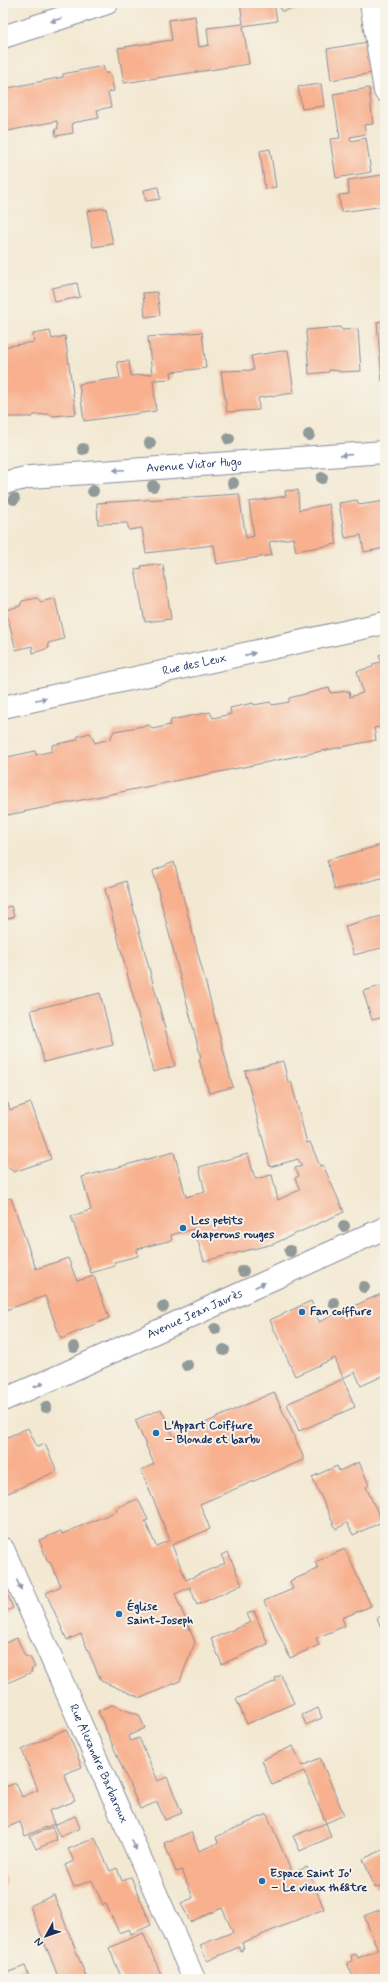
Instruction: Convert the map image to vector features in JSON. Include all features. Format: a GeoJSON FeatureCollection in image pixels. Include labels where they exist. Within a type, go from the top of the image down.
{"type":"FeatureCollection","features":[{"type":"Feature","properties":{"kind":"street"},"geometry":{"type":"LineString","coordinates":[[3,37],[107,3]]}},
{"type":"Feature","properties":{"kind":"street"},"geometry":{"type":"LineString","coordinates":[[370,3],[385,91]]}},
{"type":"Feature","properties":{"kind":"street","name":"Avenue Victor Hugo"},"geometry":{"type":"LineString","coordinates":[[3,483],[30,477],[385,452]]}},
{"type":"Feature","properties":{"kind":"street","name":"Rue des Leux"},"geometry":{"type":"LineString","coordinates":[[3,707],[385,624]]}},
{"type":"Feature","properties":{"kind":"street","name":"Avenue Jean Jaurès"},"geometry":{"type":"LineString","coordinates":[[3,1400],[73,1370],[385,1228]]}},
{"type":"Feature","properties":{"kind":"street","name":"Rue Alexandre Barbaroux"},"geometry":{"type":"LineString","coordinates":[[3,1550],[194,1979]]}},
{"type":"Feature","properties":{"kind":"building"},"geometry":{"type":"Polygon","coordinates":[[[240,3],[274,3],[277,21],[243,26],[249,64],[124,83],[118,48],[172,40],[169,20],[195,16],[199,47],[209,45],[207,28],[243,24],[240,3]]]}},
{"type":"Feature","properties":{"kind":"building"},"geometry":{"type":"Polygon","coordinates":[[[280,3],[321,3],[321,5],[281,11],[280,3]]]}},
{"type":"Feature","properties":{"kind":"building"},"geometry":{"type":"Polygon","coordinates":[[[368,42],[373,73],[331,80],[327,49],[368,42]]]}},
{"type":"Feature","properties":{"kind":"building"},"geometry":{"type":"Polygon","coordinates":[[[103,66],[105,73],[110,73],[114,91],[108,92],[111,107],[97,110],[99,118],[72,123],[73,133],[56,136],[55,129],[58,129],[57,121],[3,132],[3,89],[63,77],[63,74],[103,66]]]}},
{"type":"Feature","properties":{"kind":"building"},"geometry":{"type":"Polygon","coordinates":[[[321,84],[324,106],[302,109],[298,87],[321,84]]]}},
{"type":"Feature","properties":{"kind":"building"},"geometry":{"type":"Polygon","coordinates":[[[369,88],[373,124],[364,125],[366,134],[350,137],[351,141],[366,138],[371,172],[336,178],[330,139],[340,138],[333,94],[369,88]]]}},
{"type":"Feature","properties":{"kind":"building"},"geometry":{"type":"Polygon","coordinates":[[[270,149],[276,187],[265,189],[260,151],[270,149]]]}},
{"type":"Feature","properties":{"kind":"building"},"geometry":{"type":"Polygon","coordinates":[[[382,175],[385,206],[341,212],[339,195],[349,194],[348,180],[382,175]]]}},
{"type":"Feature","properties":{"kind":"building"},"geometry":{"type":"Polygon","coordinates":[[[158,187],[160,199],[146,201],[144,190],[158,187]]]}},
{"type":"Feature","properties":{"kind":"building"},"geometry":{"type":"Polygon","coordinates":[[[106,208],[113,244],[93,247],[87,211],[106,208]]]}},
{"type":"Feature","properties":{"kind":"building"},"geometry":{"type":"Polygon","coordinates":[[[77,283],[80,297],[55,302],[52,288],[77,283]]]}},
{"type":"Feature","properties":{"kind":"building"},"geometry":{"type":"Polygon","coordinates":[[[157,292],[160,315],[145,317],[143,293],[157,292]]]}},
{"type":"Feature","properties":{"kind":"building"},"geometry":{"type":"Polygon","coordinates":[[[383,321],[383,326],[385,326],[385,380],[382,381],[377,322],[383,321]]]}},
{"type":"Feature","properties":{"kind":"building"},"geometry":{"type":"Polygon","coordinates":[[[340,327],[342,330],[358,329],[361,371],[340,372],[329,370],[329,372],[309,374],[306,330],[340,327]]]}},
{"type":"Feature","properties":{"kind":"building"},"geometry":{"type":"Polygon","coordinates":[[[50,331],[52,339],[65,336],[76,414],[6,417],[8,427],[3,428],[3,347],[34,342],[33,334],[50,331]]]}},
{"type":"Feature","properties":{"kind":"building"},"geometry":{"type":"Polygon","coordinates":[[[202,332],[206,368],[171,372],[172,379],[153,380],[156,411],[84,421],[79,384],[120,378],[117,362],[129,361],[131,376],[152,374],[148,337],[202,332]]]}},
{"type":"Feature","properties":{"kind":"building"},"geometry":{"type":"Polygon","coordinates":[[[288,350],[294,393],[258,398],[259,410],[227,412],[221,371],[254,370],[251,356],[288,350]]]}},
{"type":"Feature","properties":{"kind":"building"},"geometry":{"type":"Polygon","coordinates":[[[298,490],[299,510],[329,504],[337,544],[296,551],[293,538],[269,542],[272,555],[217,564],[214,545],[146,553],[142,528],[129,530],[127,523],[98,524],[97,503],[239,494],[246,538],[254,536],[249,502],[286,496],[285,491],[298,490]]]}},
{"type":"Feature","properties":{"kind":"building"},"geometry":{"type":"Polygon","coordinates":[[[357,500],[359,505],[385,501],[385,548],[364,552],[361,535],[345,538],[339,503],[357,500]]]}},
{"type":"Feature","properties":{"kind":"building"},"geometry":{"type":"Polygon","coordinates":[[[157,564],[157,566],[163,565],[171,619],[145,622],[135,569],[142,568],[141,566],[157,564]]]}},
{"type":"Feature","properties":{"kind":"building"},"geometry":{"type":"Polygon","coordinates":[[[37,598],[41,602],[55,598],[64,639],[48,643],[49,648],[33,653],[32,646],[16,650],[6,610],[20,606],[22,601],[37,598]]]}},
{"type":"Feature","properties":{"kind":"building"},"geometry":{"type":"Polygon","coordinates":[[[385,653],[385,726],[374,728],[376,740],[3,816],[3,758],[35,751],[36,755],[52,751],[52,745],[77,740],[78,736],[90,733],[95,743],[110,739],[114,731],[149,725],[153,729],[170,725],[171,720],[210,712],[213,718],[231,714],[230,708],[253,703],[254,705],[270,702],[272,705],[289,702],[289,698],[329,688],[331,693],[349,691],[350,697],[363,693],[357,671],[373,667],[373,664],[381,662],[379,655],[385,653]]]}},
{"type":"Feature","properties":{"kind":"building"},"geometry":{"type":"Polygon","coordinates":[[[385,844],[385,877],[335,890],[327,860],[385,844]]]}},
{"type":"Feature","properties":{"kind":"building"},"geometry":{"type":"Polygon","coordinates":[[[174,862],[233,1087],[209,1093],[199,1059],[201,1058],[153,871],[174,862]]]}},
{"type":"Feature","properties":{"kind":"building"},"geometry":{"type":"Polygon","coordinates":[[[126,881],[175,1066],[153,1072],[105,889],[126,881]]]}},
{"type":"Feature","properties":{"kind":"building"},"geometry":{"type":"Polygon","coordinates":[[[11,906],[14,917],[3,920],[3,908],[11,906]]]}},
{"type":"Feature","properties":{"kind":"building"},"geometry":{"type":"Polygon","coordinates":[[[385,915],[385,947],[354,955],[345,926],[385,915]]]}},
{"type":"Feature","properties":{"kind":"building"},"geometry":{"type":"Polygon","coordinates":[[[385,985],[385,1017],[372,1020],[363,991],[385,985]]]}},
{"type":"Feature","properties":{"kind":"building"},"geometry":{"type":"Polygon","coordinates":[[[100,993],[113,1045],[44,1062],[31,1010],[100,993]]]}},
{"type":"Feature","properties":{"kind":"building"},"geometry":{"type":"Polygon","coordinates":[[[283,1061],[288,1082],[291,1081],[307,1143],[310,1142],[320,1166],[323,1165],[344,1212],[273,1244],[204,1261],[194,1229],[171,1235],[172,1240],[137,1249],[138,1256],[114,1262],[115,1266],[91,1273],[71,1216],[91,1210],[82,1177],[174,1152],[186,1197],[205,1192],[199,1167],[248,1154],[255,1179],[272,1175],[278,1200],[300,1190],[295,1178],[299,1176],[295,1168],[302,1166],[298,1159],[270,1167],[245,1071],[283,1061]]]}},
{"type":"Feature","properties":{"kind":"building"},"geometry":{"type":"Polygon","coordinates":[[[8,1103],[10,1110],[31,1103],[51,1159],[14,1172],[3,1164],[3,1104],[8,1103]]]}},
{"type":"Feature","properties":{"kind":"building"},"geometry":{"type":"Polygon","coordinates":[[[11,1198],[36,1269],[68,1258],[77,1281],[94,1276],[109,1318],[61,1339],[45,1296],[3,1311],[3,1200],[11,1198]]]}},
{"type":"Feature","properties":{"kind":"building"},"geometry":{"type":"Polygon","coordinates":[[[385,1292],[385,1375],[361,1386],[355,1372],[343,1378],[335,1358],[295,1376],[270,1320],[311,1301],[319,1322],[385,1292]]]}},
{"type":"Feature","properties":{"kind":"building"},"geometry":{"type":"Polygon","coordinates":[[[343,1379],[355,1407],[299,1431],[287,1404],[343,1379]]]}},
{"type":"Feature","properties":{"kind":"building"},"geometry":{"type":"Polygon","coordinates":[[[274,1392],[303,1456],[303,1460],[200,1504],[210,1529],[172,1545],[186,1580],[225,1563],[221,1555],[228,1552],[242,1585],[197,1605],[190,1587],[175,1594],[195,1642],[180,1681],[141,1698],[101,1681],[81,1634],[67,1640],[46,1593],[61,1586],[50,1562],[48,1562],[39,1540],[61,1531],[62,1534],[117,1511],[116,1508],[138,1499],[148,1520],[145,1521],[156,1546],[170,1540],[141,1470],[154,1464],[135,1420],[161,1409],[174,1437],[274,1392]]]}},
{"type":"Feature","properties":{"kind":"building"},"geometry":{"type":"Polygon","coordinates":[[[28,1428],[37,1447],[45,1444],[57,1471],[4,1495],[3,1439],[28,1428]]]}},
{"type":"Feature","properties":{"kind":"building"},"geometry":{"type":"Polygon","coordinates":[[[359,1462],[369,1485],[366,1487],[382,1522],[353,1535],[347,1523],[336,1529],[312,1477],[337,1466],[339,1471],[359,1462]]]}},
{"type":"Feature","properties":{"kind":"building"},"geometry":{"type":"Polygon","coordinates":[[[345,1549],[371,1606],[342,1618],[345,1626],[316,1638],[319,1645],[290,1658],[264,1601],[293,1589],[290,1581],[318,1569],[315,1562],[345,1549]]]}},
{"type":"Feature","properties":{"kind":"building"},"geometry":{"type":"Polygon","coordinates":[[[3,1584],[13,1608],[3,1613],[3,1584]]]}},
{"type":"Feature","properties":{"kind":"building"},"geometry":{"type":"Polygon","coordinates":[[[254,1611],[268,1644],[222,1664],[211,1639],[251,1622],[247,1614],[254,1611]]]}},
{"type":"Feature","properties":{"kind":"building"},"geometry":{"type":"Polygon","coordinates":[[[385,1615],[385,1637],[377,1618],[385,1615]]]}},
{"type":"Feature","properties":{"kind":"building"},"geometry":{"type":"Polygon","coordinates":[[[17,1638],[25,1656],[30,1657],[35,1667],[31,1670],[32,1672],[3,1685],[3,1644],[17,1638]]]}},
{"type":"Feature","properties":{"kind":"building"},"geometry":{"type":"Polygon","coordinates":[[[281,1675],[294,1703],[247,1724],[236,1699],[276,1681],[275,1678],[281,1675]]]}},
{"type":"Feature","properties":{"kind":"building"},"geometry":{"type":"Polygon","coordinates":[[[112,1705],[139,1715],[145,1728],[128,1736],[130,1741],[139,1738],[158,1781],[167,1777],[182,1813],[165,1820],[157,1802],[140,1809],[98,1711],[112,1705]]]}},
{"type":"Feature","properties":{"kind":"building"},"geometry":{"type":"Polygon","coordinates":[[[318,1708],[322,1718],[306,1725],[302,1715],[318,1708]]]}},
{"type":"Feature","properties":{"kind":"building"},"geometry":{"type":"Polygon","coordinates":[[[66,1729],[82,1767],[64,1774],[75,1801],[49,1811],[54,1824],[25,1836],[20,1822],[3,1829],[3,1788],[16,1783],[22,1797],[38,1790],[22,1750],[66,1729]]]}},
{"type":"Feature","properties":{"kind":"building"},"geometry":{"type":"Polygon","coordinates":[[[293,1746],[302,1766],[320,1758],[344,1815],[326,1823],[304,1771],[272,1785],[262,1760],[293,1746]]]}},
{"type":"Feature","properties":{"kind":"building","name":"Espace Saint Jo' – Le vieux théâtre"},"geometry":{"type":"Polygon","coordinates":[[[267,1814],[292,1873],[307,1867],[324,1909],[242,1943],[244,1948],[242,1948],[242,1951],[239,1947],[207,1961],[200,1945],[233,1932],[222,1908],[190,1922],[181,1903],[193,1898],[182,1870],[176,1872],[164,1843],[191,1832],[199,1851],[218,1843],[216,1837],[267,1814]]]}},
{"type":"Feature","properties":{"kind":"building"},"geometry":{"type":"Polygon","coordinates":[[[75,1816],[80,1828],[60,1837],[54,1825],[75,1816]]]}},
{"type":"Feature","properties":{"kind":"building"},"geometry":{"type":"Polygon","coordinates":[[[326,1823],[331,1837],[300,1851],[293,1836],[326,1823]]]}},
{"type":"Feature","properties":{"kind":"building"},"geometry":{"type":"Polygon","coordinates":[[[52,1827],[57,1840],[36,1849],[30,1836],[52,1827]]]}},
{"type":"Feature","properties":{"kind":"building"},"geometry":{"type":"Polygon","coordinates":[[[95,1838],[110,1871],[117,1868],[122,1881],[131,1877],[151,1925],[131,1934],[129,1929],[119,1933],[106,1904],[103,1905],[92,1880],[74,1887],[65,1865],[74,1861],[68,1849],[95,1838]]]}},
{"type":"Feature","properties":{"kind":"building"},"geometry":{"type":"Polygon","coordinates":[[[385,1849],[385,1884],[375,1888],[363,1859],[385,1849]]]}},
{"type":"Feature","properties":{"kind":"building"},"geometry":{"type":"Polygon","coordinates":[[[3,1873],[6,1881],[3,1888],[3,1873]]]}},
{"type":"Feature","properties":{"kind":"building"},"geometry":{"type":"Polygon","coordinates":[[[54,1895],[87,1979],[59,1979],[30,1906],[54,1895]]]}},
{"type":"Feature","properties":{"kind":"building"},"geometry":{"type":"Polygon","coordinates":[[[384,1908],[385,1958],[382,1959],[385,1966],[385,1979],[354,1979],[347,1963],[352,1961],[351,1956],[356,1954],[358,1958],[378,1950],[364,1916],[384,1908]]]}},
{"type":"Feature","properties":{"kind":"building"},"geometry":{"type":"Polygon","coordinates":[[[143,1933],[163,1979],[122,1979],[109,1948],[143,1933]]]}},
{"type":"Feature","properties":{"kind":"building"},"geometry":{"type":"Polygon","coordinates":[[[25,1966],[30,1979],[3,1979],[3,1974],[25,1966]]]}},
{"type":"Feature","properties":{"kind":"place","name":"Les petits chaperons rouges"},"geometry":{"type":"Point","coordinates":[183,1228]}},
{"type":"Feature","properties":{"kind":"place","name":"Fan coiffure"},"geometry":{"type":"Point","coordinates":[302,1312]}},
{"type":"Feature","properties":{"kind":"place","name":"L'Appart Coiffure – Blonde et barbu"},"geometry":{"type":"Point","coordinates":[156,1433]}},
{"type":"Feature","properties":{"kind":"place","name":"Église Saint-Joseph"},"geometry":{"type":"Point","coordinates":[119,1614]}},
{"type":"Feature","properties":{"kind":"place","name":"Espace Saint Jo' – Le vieux théâtre"},"geometry":{"type":"Point","coordinates":[262,1881]}}]}
